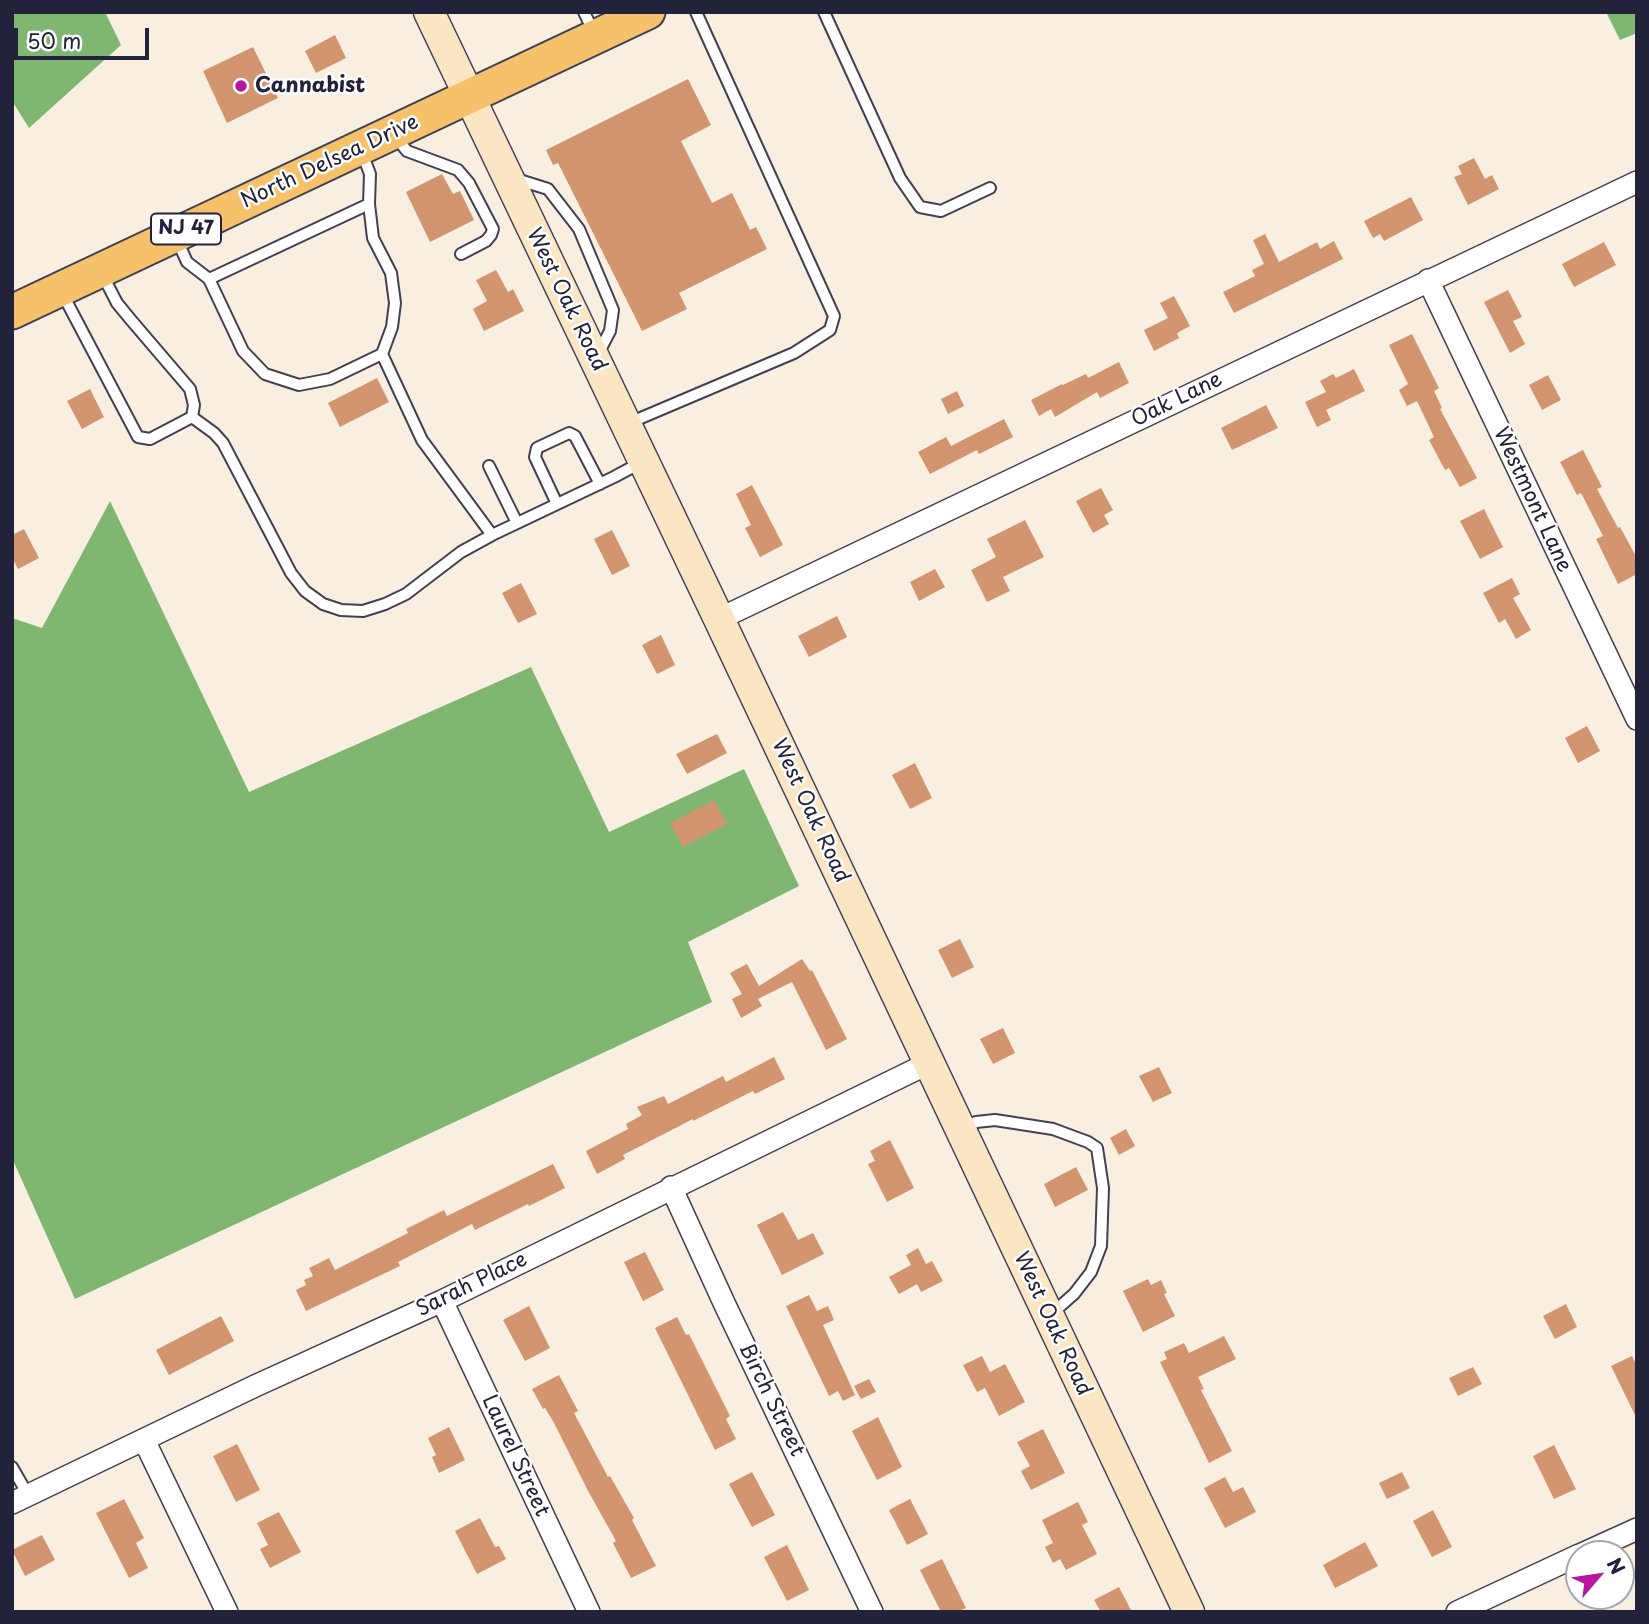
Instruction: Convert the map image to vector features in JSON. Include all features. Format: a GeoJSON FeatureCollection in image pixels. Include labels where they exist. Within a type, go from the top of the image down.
{"type":"FeatureCollection","features":[{"type":"Feature","properties":{"kind":"main road","name":"North Delsea Drive"},"geometry":{"type":"LineString","coordinates":[[12,312],[469,97],[590,24],[648,12]]}},
{"type":"Feature","properties":{"kind":"street","name":"West Oak Road"},"geometry":{"type":"LineString","coordinates":[[429,12],[1189,1612]]}},
{"type":"Feature","properties":{"kind":"street","name":"Oak Lane"},"geometry":{"type":"LineString","coordinates":[[719,619],[1637,182]]}},
{"type":"Feature","properties":{"kind":"street","name":"Westmont Lane"},"geometry":{"type":"LineString","coordinates":[[1428,280],[1637,719]]}},
{"type":"Feature","properties":{"kind":"street","name":"Sarah Place"},"geometry":{"type":"LineString","coordinates":[[20,1499],[442,1301],[929,1063]]}},
{"type":"Feature","properties":{"kind":"street","name":"Birch Street"},"geometry":{"type":"LineString","coordinates":[[671,1187],[872,1612]]}},
{"type":"Feature","properties":{"kind":"street","name":"Laurel Street"},"geometry":{"type":"LineString","coordinates":[[442,1301],[589,1612]]}},
{"type":"Feature","properties":{"kind":"street"},"geometry":{"type":"LineString","coordinates":[[145,1440],[227,1612]]}},
{"type":"Feature","properties":{"kind":"street"},"geometry":{"type":"LineString","coordinates":[[1613,1540],[1637,1529]]}},
{"type":"Feature","properties":{"kind":"street"},"geometry":{"type":"LineString","coordinates":[[1457,1612],[1565,1562]]}},
{"type":"Feature","properties":{"kind":"lane"},"geometry":{"type":"LineString","coordinates":[[626,424],[794,353],[830,330],[834,316],[696,12]]}},
{"type":"Feature","properties":{"kind":"lane"},"geometry":{"type":"LineString","coordinates":[[824,12],[900,178],[920,207],[942,211],[990,188]]}},
{"type":"Feature","properties":{"kind":"lane"},"geometry":{"type":"LineString","coordinates":[[393,133],[407,151],[458,170],[469,183],[493,229],[492,235],[486,241],[461,254]]}},
{"type":"Feature","properties":{"kind":"lane"},"geometry":{"type":"LineString","coordinates":[[174,234],[187,262],[209,279],[243,351],[265,374],[299,385],[330,379],[382,354],[392,327],[395,303],[391,273],[373,238],[369,204],[370,174],[360,147]]}},
{"type":"Feature","properties":{"kind":"lane"},"geometry":{"type":"LineString","coordinates":[[507,177],[548,189],[579,229],[613,310],[610,331],[595,360]]}},
{"type":"Feature","properties":{"kind":"lane"},"geometry":{"type":"LineString","coordinates":[[209,279],[369,204]]}},
{"type":"Feature","properties":{"kind":"lane"},"geometry":{"type":"LineString","coordinates":[[99,270],[117,303],[190,388],[194,405],[192,417]]}},
{"type":"Feature","properties":{"kind":"lane"},"geometry":{"type":"LineString","coordinates":[[60,289],[138,437],[150,439],[192,417]]}},
{"type":"Feature","properties":{"kind":"lane"},"geometry":{"type":"LineString","coordinates":[[382,354],[422,440],[492,535]]}},
{"type":"Feature","properties":{"kind":"lane"},"geometry":{"type":"LineString","coordinates":[[192,417],[223,443],[291,573],[305,591],[323,604],[341,610],[363,611],[407,594],[461,552],[643,461]]}},
{"type":"Feature","properties":{"kind":"lane"},"geometry":{"type":"LineString","coordinates":[[557,504],[535,457],[537,448],[569,433],[575,436],[600,484]]}},
{"type":"Feature","properties":{"kind":"lane"},"geometry":{"type":"LineString","coordinates":[[489,466],[517,523]]}},
{"type":"Feature","properties":{"kind":"lane"},"geometry":{"type":"LineString","coordinates":[[961,1130],[976,1122],[995,1120],[1053,1129],[1097,1148],[1104,1188],[1101,1246],[1091,1272],[1074,1294],[1049,1316]]}},
{"type":"Feature","properties":{"kind":"lane"},"geometry":{"type":"LineString","coordinates":[[12,1466],[20,1499]]}},
{"type":"Feature","properties":{"kind":"green space"},"geometry":{"type":"Polygon","coordinates":[[[12,12],[105,12],[121,45],[29,128],[12,101],[12,12]]]}},
{"type":"Feature","properties":{"kind":"green space"},"geometry":{"type":"Polygon","coordinates":[[[1606,12],[1637,12],[1637,33],[1620,40],[1606,12]]]}},
{"type":"Feature","properties":{"kind":"green space"},"geometry":{"type":"Polygon","coordinates":[[[110,501],[249,792],[531,667],[609,832],[744,769],[799,886],[688,942],[712,1002],[75,1299],[12,1158],[12,618],[42,628],[110,501]]]}},
{"type":"Feature","properties":{"kind":"building"},"geometry":{"type":"Polygon","coordinates":[[[335,35],[346,58],[316,73],[305,51],[335,35]]]}},
{"type":"Feature","properties":{"kind":"building","name":"Cannabist"},"geometry":{"type":"Polygon","coordinates":[[[253,47],[278,98],[227,123],[203,71],[253,47]]]}},
{"type":"Feature","properties":{"kind":"building"},"geometry":{"type":"Polygon","coordinates":[[[688,79],[711,125],[681,141],[712,203],[732,193],[750,230],[756,227],[767,249],[679,293],[687,309],[642,331],[558,163],[553,165],[546,150],[688,79]]]}},
{"type":"Feature","properties":{"kind":"building"},"geometry":{"type":"Polygon","coordinates":[[[1474,158],[1485,179],[1492,175],[1499,189],[1468,205],[1454,177],[1462,174],[1458,166],[1474,158]]]}},
{"type":"Feature","properties":{"kind":"building"},"geometry":{"type":"Polygon","coordinates":[[[442,174],[453,194],[460,191],[474,220],[430,242],[406,192],[442,174]]]}},
{"type":"Feature","properties":{"kind":"building"},"geometry":{"type":"Polygon","coordinates":[[[1411,197],[1423,220],[1384,241],[1380,234],[1373,238],[1364,221],[1411,197]]]}},
{"type":"Feature","properties":{"kind":"building"},"geometry":{"type":"Polygon","coordinates":[[[1265,234],[1279,262],[1317,242],[1320,249],[1334,241],[1343,259],[1234,313],[1223,292],[1255,276],[1252,270],[1264,264],[1253,240],[1265,234]]]}},
{"type":"Feature","properties":{"kind":"building"},"geometry":{"type":"Polygon","coordinates":[[[1604,242],[1616,265],[1574,287],[1562,264],[1604,242]]]}},
{"type":"Feature","properties":{"kind":"building"},"geometry":{"type":"Polygon","coordinates":[[[496,270],[508,292],[513,289],[524,311],[484,331],[473,309],[487,301],[476,280],[496,270]]]}},
{"type":"Feature","properties":{"kind":"building"},"geometry":{"type":"Polygon","coordinates":[[[1508,290],[1522,317],[1513,321],[1525,344],[1510,353],[1484,302],[1508,290]]]}},
{"type":"Feature","properties":{"kind":"building"},"geometry":{"type":"Polygon","coordinates":[[[1174,296],[1190,326],[1177,333],[1179,338],[1154,351],[1144,330],[1168,318],[1160,303],[1174,296]]]}},
{"type":"Feature","properties":{"kind":"building"},"geometry":{"type":"Polygon","coordinates":[[[1412,334],[1439,388],[1434,391],[1442,408],[1440,409],[1477,478],[1460,487],[1449,468],[1445,470],[1429,440],[1434,437],[1417,401],[1407,406],[1399,390],[1408,384],[1389,345],[1412,334]]]}},
{"type":"Feature","properties":{"kind":"building"},"geometry":{"type":"Polygon","coordinates":[[[1119,362],[1129,383],[1100,398],[1097,392],[1055,417],[1051,409],[1039,416],[1031,400],[1086,374],[1088,378],[1119,362]]]}},
{"type":"Feature","properties":{"kind":"building"},"geometry":{"type":"Polygon","coordinates":[[[1354,369],[1365,391],[1326,410],[1331,420],[1317,427],[1305,402],[1326,392],[1320,381],[1333,374],[1336,378],[1354,369]]]}},
{"type":"Feature","properties":{"kind":"building"},"geometry":{"type":"Polygon","coordinates":[[[1548,375],[1561,400],[1542,410],[1529,385],[1548,375]]]}},
{"type":"Feature","properties":{"kind":"building"},"geometry":{"type":"Polygon","coordinates":[[[377,378],[389,402],[340,427],[328,403],[377,378]]]}},
{"type":"Feature","properties":{"kind":"building"},"geometry":{"type":"Polygon","coordinates":[[[90,389],[104,417],[82,429],[67,401],[90,389]]]}},
{"type":"Feature","properties":{"kind":"building"},"geometry":{"type":"Polygon","coordinates":[[[957,391],[964,406],[948,414],[941,399],[957,391]]]}},
{"type":"Feature","properties":{"kind":"building"},"geometry":{"type":"Polygon","coordinates":[[[1266,405],[1278,428],[1232,450],[1221,428],[1266,405]]]}},
{"type":"Feature","properties":{"kind":"building"},"geometry":{"type":"Polygon","coordinates":[[[1004,419],[1013,437],[979,454],[977,450],[930,474],[918,452],[946,437],[951,446],[1004,419]]]}},
{"type":"Feature","properties":{"kind":"building"},"geometry":{"type":"Polygon","coordinates":[[[1583,450],[1602,487],[1597,489],[1637,558],[1637,574],[1618,584],[1596,539],[1603,536],[1581,493],[1577,495],[1560,462],[1583,450]]]}},
{"type":"Feature","properties":{"kind":"building"},"geometry":{"type":"Polygon","coordinates":[[[752,485],[783,545],[760,557],[745,528],[751,525],[736,494],[752,485]]]}},
{"type":"Feature","properties":{"kind":"building"},"geometry":{"type":"Polygon","coordinates":[[[1101,488],[1113,510],[1104,515],[1109,524],[1093,533],[1076,501],[1101,488]]]}},
{"type":"Feature","properties":{"kind":"building"},"geometry":{"type":"Polygon","coordinates":[[[1484,509],[1503,547],[1480,559],[1460,521],[1484,509]]]}},
{"type":"Feature","properties":{"kind":"building"},"geometry":{"type":"Polygon","coordinates":[[[1025,520],[1044,557],[1003,577],[1010,591],[987,602],[971,570],[996,557],[987,539],[1025,520]]]}},
{"type":"Feature","properties":{"kind":"building"},"geometry":{"type":"Polygon","coordinates":[[[24,529],[39,558],[18,569],[12,557],[12,535],[24,529]]]}},
{"type":"Feature","properties":{"kind":"building"},"geometry":{"type":"Polygon","coordinates":[[[612,530],[630,566],[612,575],[594,539],[612,530]]]}},
{"type":"Feature","properties":{"kind":"building"},"geometry":{"type":"Polygon","coordinates":[[[935,569],[945,587],[919,601],[910,582],[935,569]]]}},
{"type":"Feature","properties":{"kind":"building"},"geometry":{"type":"Polygon","coordinates":[[[1512,578],[1520,594],[1513,598],[1531,630],[1516,639],[1505,619],[1499,623],[1483,593],[1512,578]]]}},
{"type":"Feature","properties":{"kind":"building"},"geometry":{"type":"Polygon","coordinates":[[[521,583],[537,614],[518,623],[502,593],[521,583]]]}},
{"type":"Feature","properties":{"kind":"building"},"geometry":{"type":"Polygon","coordinates":[[[837,616],[847,637],[809,657],[798,636],[837,616]]]}},
{"type":"Feature","properties":{"kind":"building"},"geometry":{"type":"Polygon","coordinates":[[[661,635],[675,665],[657,674],[642,645],[661,635]]]}},
{"type":"Feature","properties":{"kind":"building"},"geometry":{"type":"Polygon","coordinates":[[[1587,726],[1600,751],[1578,763],[1565,738],[1587,726]]]}},
{"type":"Feature","properties":{"kind":"building"},"geometry":{"type":"Polygon","coordinates":[[[717,734],[727,753],[687,774],[676,754],[717,734]]]}},
{"type":"Feature","properties":{"kind":"building"},"geometry":{"type":"Polygon","coordinates":[[[915,763],[932,798],[910,809],[892,775],[915,763]]]}},
{"type":"Feature","properties":{"kind":"building"},"geometry":{"type":"Polygon","coordinates":[[[714,800],[727,824],[683,847],[670,823],[714,800]]]}},
{"type":"Feature","properties":{"kind":"building"},"geometry":{"type":"Polygon","coordinates":[[[960,939],[974,967],[952,978],[938,950],[960,939]]]}},
{"type":"Feature","properties":{"kind":"building"},"geometry":{"type":"Polygon","coordinates":[[[802,959],[810,971],[812,970],[847,1039],[826,1050],[792,982],[758,999],[762,1006],[741,1018],[732,999],[742,994],[730,973],[747,964],[759,986],[802,959]]]}},
{"type":"Feature","properties":{"kind":"building"},"geometry":{"type":"Polygon","coordinates":[[[1003,1028],[1015,1053],[993,1064],[980,1039],[1003,1028]]]}},
{"type":"Feature","properties":{"kind":"building"},"geometry":{"type":"Polygon","coordinates":[[[774,1057],[785,1079],[693,1119],[623,1155],[625,1159],[597,1174],[586,1151],[628,1129],[626,1124],[642,1115],[637,1107],[664,1096],[668,1104],[723,1076],[726,1082],[774,1057]]]}},
{"type":"Feature","properties":{"kind":"building"},"geometry":{"type":"Polygon","coordinates":[[[1159,1067],[1172,1093],[1153,1102],[1139,1076],[1159,1067]]]}},
{"type":"Feature","properties":{"kind":"building"},"geometry":{"type":"Polygon","coordinates":[[[1126,1129],[1135,1146],[1119,1155],[1110,1138],[1126,1129]]]}},
{"type":"Feature","properties":{"kind":"building"},"geometry":{"type":"Polygon","coordinates":[[[890,1140],[914,1188],[887,1202],[868,1164],[875,1161],[870,1151],[890,1140]]]}},
{"type":"Feature","properties":{"kind":"building"},"geometry":{"type":"Polygon","coordinates":[[[553,1164],[565,1188],[475,1230],[472,1224],[398,1262],[400,1266],[306,1311],[296,1290],[306,1285],[304,1280],[313,1276],[309,1268],[329,1258],[335,1270],[408,1233],[406,1229],[444,1210],[447,1216],[553,1164]]]}},
{"type":"Feature","properties":{"kind":"building"},"geometry":{"type":"Polygon","coordinates":[[[1076,1167],[1088,1190],[1055,1207],[1044,1184],[1076,1167]]]}},
{"type":"Feature","properties":{"kind":"building"},"geometry":{"type":"Polygon","coordinates":[[[783,1212],[798,1240],[813,1233],[824,1254],[782,1275],[757,1225],[783,1212]]]}},
{"type":"Feature","properties":{"kind":"building"},"geometry":{"type":"Polygon","coordinates":[[[918,1248],[926,1264],[932,1261],[943,1281],[921,1292],[917,1284],[899,1294],[889,1277],[911,1265],[906,1255],[918,1248]]]}},
{"type":"Feature","properties":{"kind":"building"},"geometry":{"type":"Polygon","coordinates":[[[645,1252],[664,1290],[643,1301],[624,1262],[645,1252]]]}},
{"type":"Feature","properties":{"kind":"building"},"geometry":{"type":"Polygon","coordinates":[[[1148,1279],[1151,1285],[1161,1280],[1167,1293],[1164,1294],[1175,1316],[1143,1332],[1123,1291],[1148,1279]]]}},
{"type":"Feature","properties":{"kind":"building"},"geometry":{"type":"Polygon","coordinates":[[[809,1295],[817,1311],[828,1306],[834,1320],[823,1325],[855,1395],[843,1401],[838,1391],[829,1396],[786,1306],[809,1295]]]}},
{"type":"Feature","properties":{"kind":"building"},"geometry":{"type":"Polygon","coordinates":[[[1566,1304],[1577,1327],[1555,1339],[1543,1316],[1566,1304]]]}},
{"type":"Feature","properties":{"kind":"building"},"geometry":{"type":"Polygon","coordinates":[[[529,1306],[550,1348],[525,1361],[503,1320],[529,1306]]]}},
{"type":"Feature","properties":{"kind":"building"},"geometry":{"type":"Polygon","coordinates":[[[221,1316],[234,1341],[169,1375],[156,1350],[221,1316]]]}},
{"type":"Feature","properties":{"kind":"building"},"geometry":{"type":"Polygon","coordinates":[[[677,1317],[686,1335],[689,1334],[730,1416],[726,1419],[736,1439],[715,1450],[655,1328],[677,1317]]]}},
{"type":"Feature","properties":{"kind":"building"},"geometry":{"type":"Polygon","coordinates":[[[1224,1336],[1236,1359],[1198,1377],[1204,1389],[1201,1390],[1232,1451],[1209,1463],[1160,1362],[1167,1359],[1164,1352],[1184,1343],[1189,1353],[1224,1336]]]}},
{"type":"Feature","properties":{"kind":"building"},"geometry":{"type":"Polygon","coordinates":[[[982,1356],[990,1372],[1005,1364],[1025,1402],[999,1416],[985,1388],[977,1392],[963,1365],[982,1356]]]}},
{"type":"Feature","properties":{"kind":"building"},"geometry":{"type":"Polygon","coordinates":[[[1632,1356],[1637,1366],[1637,1419],[1611,1366],[1632,1356]]]}},
{"type":"Feature","properties":{"kind":"building"},"geometry":{"type":"Polygon","coordinates":[[[1473,1367],[1482,1384],[1458,1396],[1449,1378],[1473,1367]]]}},
{"type":"Feature","properties":{"kind":"building"},"geometry":{"type":"Polygon","coordinates":[[[559,1375],[578,1411],[574,1413],[608,1477],[610,1476],[634,1518],[632,1520],[656,1566],[631,1578],[613,1543],[616,1541],[554,1423],[532,1389],[559,1375]]]}},
{"type":"Feature","properties":{"kind":"building"},"geometry":{"type":"Polygon","coordinates":[[[869,1379],[876,1392],[861,1399],[854,1386],[869,1379]]]}},
{"type":"Feature","properties":{"kind":"building"},"geometry":{"type":"Polygon","coordinates":[[[878,1417],[902,1467],[877,1480],[852,1431],[878,1417]]]}},
{"type":"Feature","properties":{"kind":"building"},"geometry":{"type":"Polygon","coordinates":[[[449,1427],[465,1460],[439,1473],[432,1457],[436,1455],[428,1438],[449,1427]]]}},
{"type":"Feature","properties":{"kind":"building"},"geometry":{"type":"Polygon","coordinates":[[[1043,1429],[1065,1473],[1031,1490],[1021,1471],[1030,1466],[1017,1442],[1043,1429]]]}},
{"type":"Feature","properties":{"kind":"building"},"geometry":{"type":"Polygon","coordinates":[[[237,1444],[260,1490],[236,1502],[213,1456],[237,1444]]]}},
{"type":"Feature","properties":{"kind":"building"},"geometry":{"type":"Polygon","coordinates":[[[1554,1445],[1576,1489],[1554,1499],[1533,1456],[1554,1445]]]}},
{"type":"Feature","properties":{"kind":"building"},"geometry":{"type":"Polygon","coordinates":[[[752,1472],[775,1515],[752,1527],[729,1484],[752,1472]]]}},
{"type":"Feature","properties":{"kind":"building"},"geometry":{"type":"Polygon","coordinates":[[[1402,1472],[1410,1488],[1387,1499],[1379,1483],[1402,1472]]]}},
{"type":"Feature","properties":{"kind":"building"},"geometry":{"type":"Polygon","coordinates":[[[1225,1477],[1233,1492],[1243,1487],[1256,1512],[1225,1528],[1204,1488],[1225,1477]]]}},
{"type":"Feature","properties":{"kind":"building"},"geometry":{"type":"Polygon","coordinates":[[[124,1499],[144,1538],[136,1543],[148,1568],[129,1578],[96,1513],[124,1499]]]}},
{"type":"Feature","properties":{"kind":"building"},"geometry":{"type":"Polygon","coordinates":[[[910,1499],[928,1534],[907,1545],[889,1510],[910,1499]]]}},
{"type":"Feature","properties":{"kind":"building"},"geometry":{"type":"Polygon","coordinates":[[[1078,1502],[1088,1522],[1082,1525],[1097,1554],[1066,1570],[1060,1559],[1053,1563],[1045,1547],[1053,1543],[1042,1520],[1078,1502]]]}},
{"type":"Feature","properties":{"kind":"building"},"geometry":{"type":"Polygon","coordinates":[[[1433,1510],[1452,1547],[1432,1557],[1413,1521],[1433,1510]]]}},
{"type":"Feature","properties":{"kind":"building"},"geometry":{"type":"Polygon","coordinates":[[[279,1512],[301,1552],[270,1568],[260,1549],[268,1545],[257,1523],[279,1512]]]}},
{"type":"Feature","properties":{"kind":"building"},"geometry":{"type":"Polygon","coordinates":[[[480,1518],[495,1547],[499,1546],[506,1559],[477,1574],[455,1531],[480,1518]]]}},
{"type":"Feature","properties":{"kind":"building"},"geometry":{"type":"Polygon","coordinates":[[[42,1535],[55,1560],[25,1576],[12,1550],[42,1535]]]}},
{"type":"Feature","properties":{"kind":"building"},"geometry":{"type":"Polygon","coordinates":[[[1365,1542],[1378,1566],[1335,1588],[1323,1565],[1365,1542]]]}},
{"type":"Feature","properties":{"kind":"building"},"geometry":{"type":"Polygon","coordinates":[[[787,1545],[809,1590],[787,1601],[764,1557],[787,1545]]]}},
{"type":"Feature","properties":{"kind":"building"},"geometry":{"type":"Polygon","coordinates":[[[942,1559],[966,1608],[957,1612],[941,1612],[920,1570],[942,1559]]]}},
{"type":"Feature","properties":{"kind":"building"},"geometry":{"type":"Polygon","coordinates":[[[1119,1587],[1132,1612],[1101,1612],[1094,1600],[1119,1587]]]}},
{"type":"Feature","properties":{"kind":"place","name":"Cannabist"},"geometry":{"type":"Point","coordinates":[241,86]}}]}
